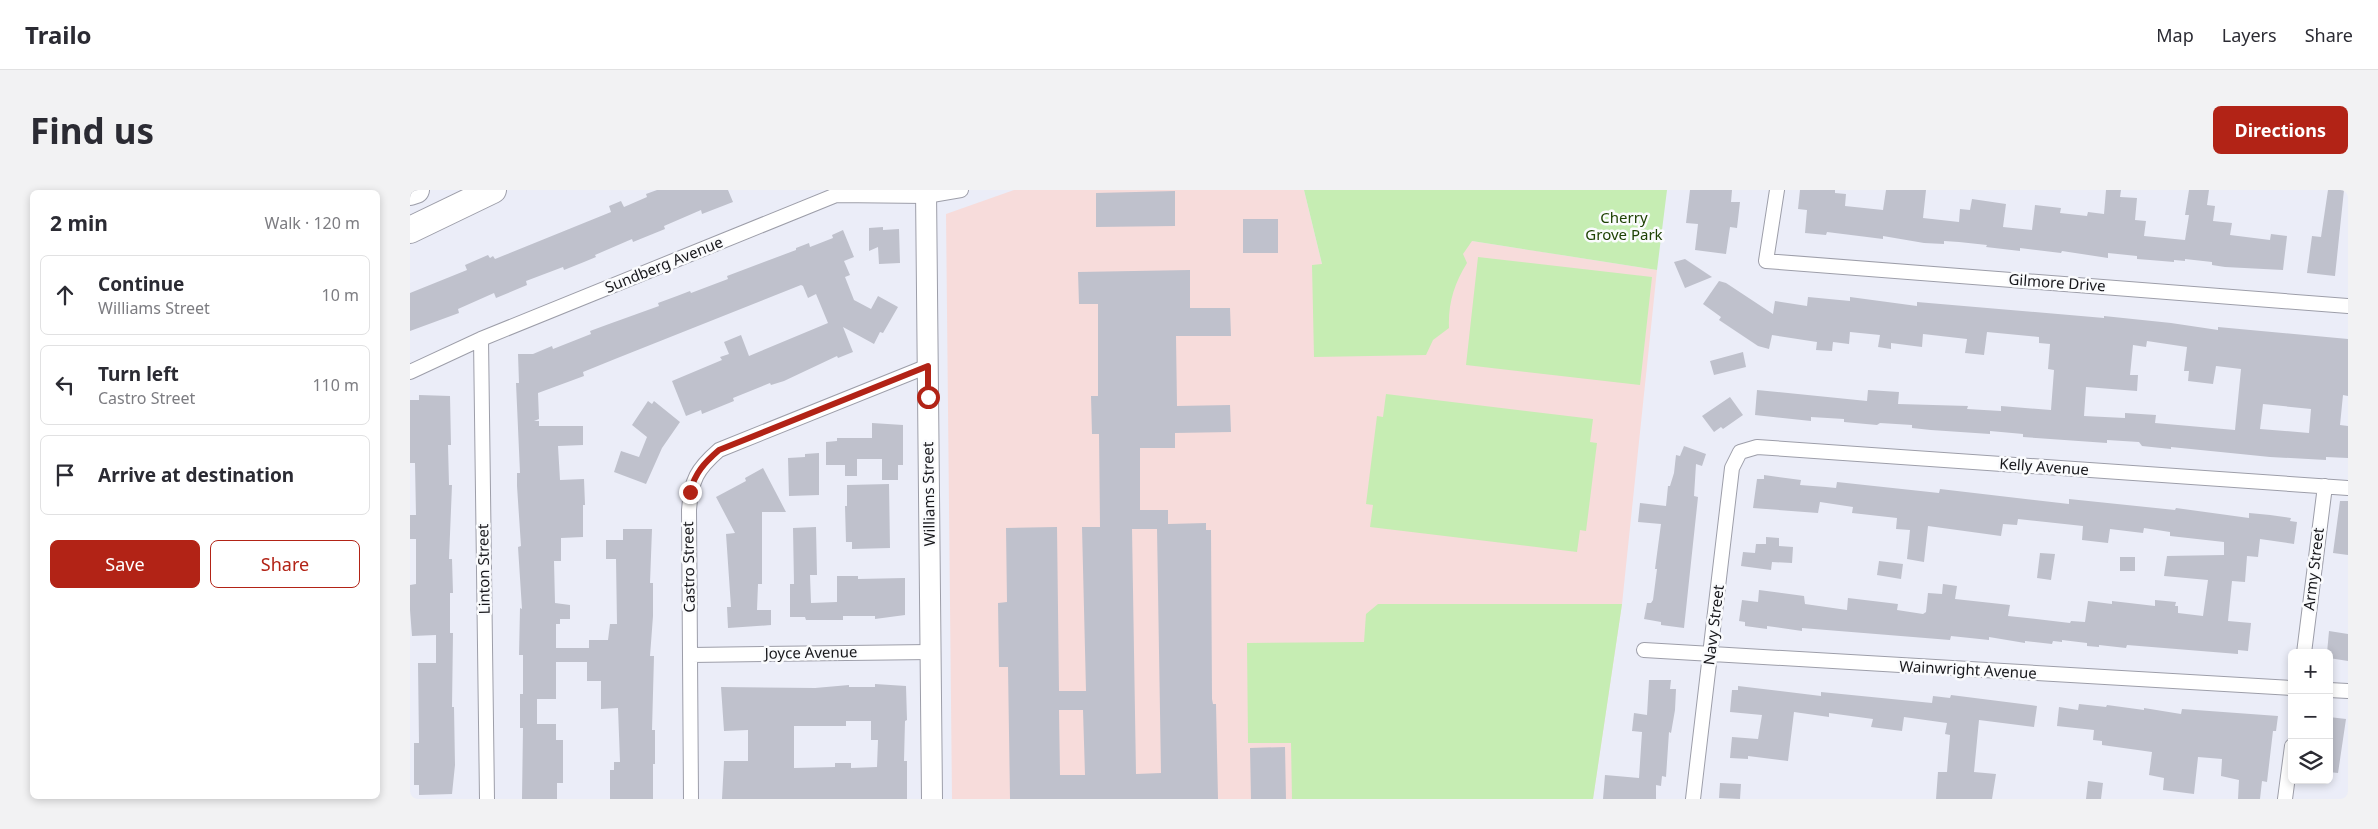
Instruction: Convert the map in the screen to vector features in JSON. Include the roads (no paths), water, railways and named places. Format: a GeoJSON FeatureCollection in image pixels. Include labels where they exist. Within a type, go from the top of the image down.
{"type":"FeatureCollection","features":[{"type":"Feature","properties":{"kind":"highway"},"geometry":{"type":"LineString","coordinates":[[410,192],[416,190]]}},
{"type":"Feature","properties":{"kind":"highway"},"geometry":{"type":"LineString","coordinates":[[410,230],[493,190]]}},
{"type":"Feature","properties":{"kind":"street","name":"Sundberg Avenue"},"geometry":{"type":"LineString","coordinates":[[410,372],[481,339],[836,195],[926,193],[961,190]]}},
{"type":"Feature","properties":{"kind":"street","name":"Gilmore Drive"},"geometry":{"type":"LineString","coordinates":[[1777,190],[1766,261],[2348,306]]}},
{"type":"Feature","properties":{"kind":"street","name":"Williams Street"},"geometry":{"type":"LineString","coordinates":[[926,193],[932,799]]}},
{"type":"Feature","properties":{"kind":"street","name":"Linton Street"},"geometry":{"type":"LineString","coordinates":[[481,339],[487,799]]}},
{"type":"Feature","properties":{"kind":"street","name":"Castro Street"},"geometry":{"type":"LineString","coordinates":[[691,799],[690,492],[694,477],[704,463],[719,450],[928,366]]}},
{"type":"Feature","properties":{"kind":"street","name":"Kelly Avenue"},"geometry":{"type":"LineString","coordinates":[[1740,452],[1757,447],[2348,488]]}},
{"type":"Feature","properties":{"kind":"street","name":"Navy Street"},"geometry":{"type":"LineString","coordinates":[[1693,799],[1732,468],[1740,452]]}},
{"type":"Feature","properties":{"kind":"street","name":"Army Street"},"geometry":{"type":"LineString","coordinates":[[2304,649],[2324,486]]}},
{"type":"Feature","properties":{"kind":"street","name":"Wainwright Avenue"},"geometry":{"type":"LineString","coordinates":[[1644,650],[2288,688]]}},
{"type":"Feature","properties":{"kind":"street","name":"Joyce Avenue"},"geometry":{"type":"LineString","coordinates":[[690,655],[931,652]]}},
{"type":"Feature","properties":{"kind":"street"},"geometry":{"type":"LineString","coordinates":[[2333,690],[2348,691]]}},
{"type":"Feature","properties":{"kind":"street"},"geometry":{"type":"LineString","coordinates":[[2285,799],[2288,776]]}},
{"type":"Feature","properties":{"kind":"park label","name":"Cherry Grove Park"},"geometry":{"type":"Point","coordinates":[1624,226]}}]}
